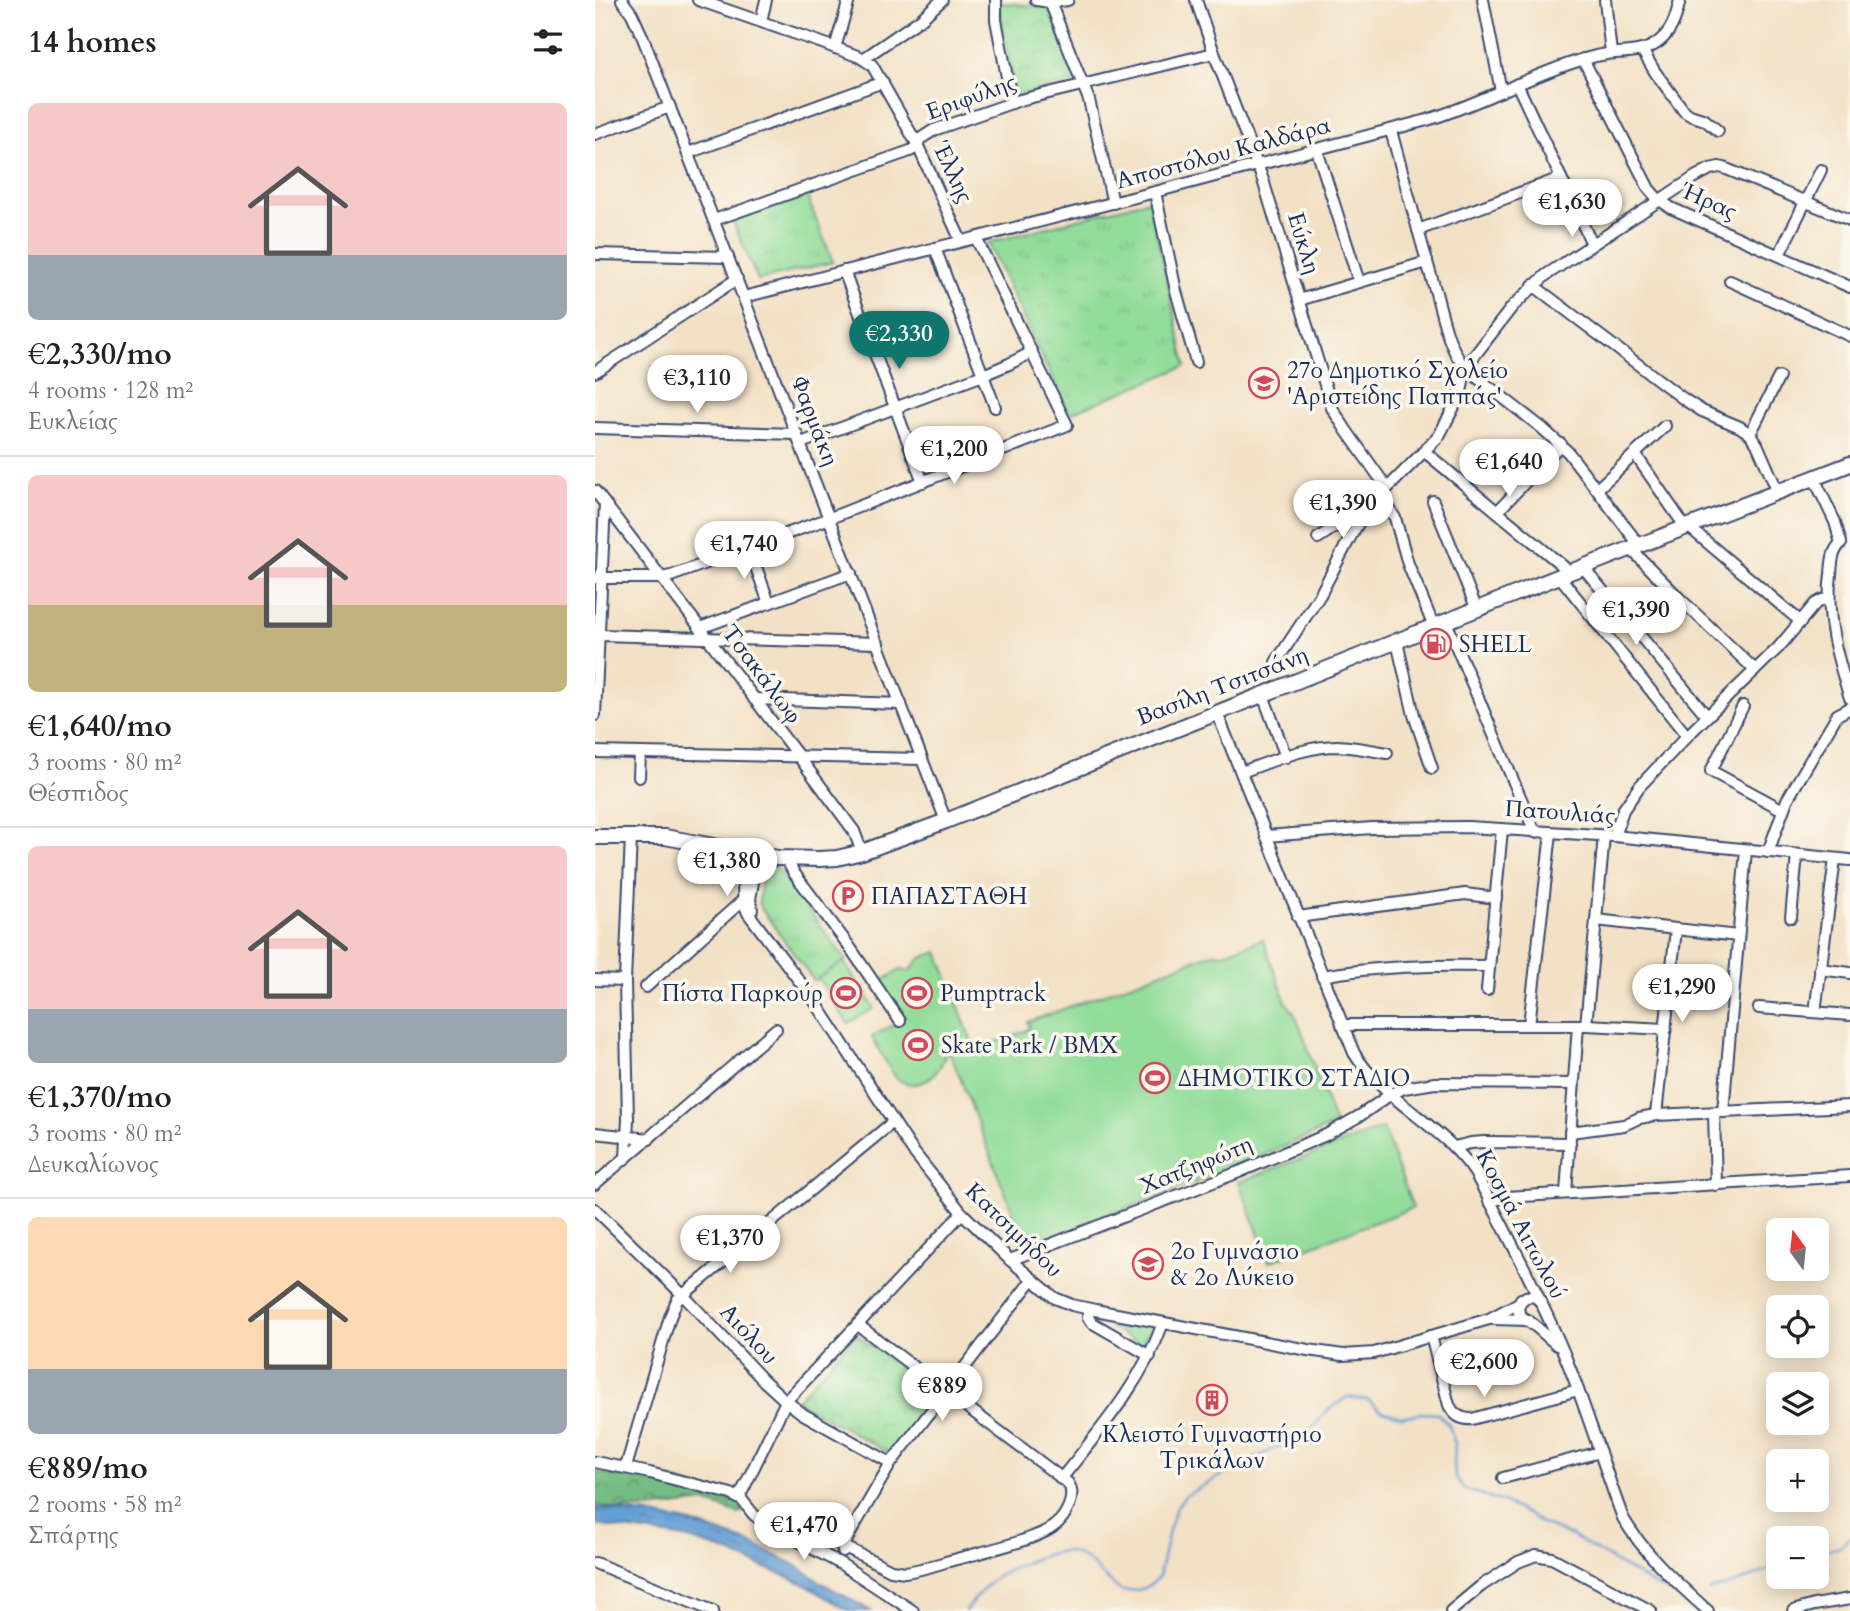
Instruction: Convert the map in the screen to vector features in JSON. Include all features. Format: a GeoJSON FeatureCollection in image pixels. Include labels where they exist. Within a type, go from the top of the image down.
{"type":"FeatureCollection","features":[{"type":"Feature","properties":{"kind":"main road","name":"Βασίλη Τσιτσάνη"},"geometry":{"type":"LineString","coordinates":[[595,837],[665,837],[786,859],[837,858],[862,852],[1850,464]]}},
{"type":"Feature","properties":{"kind":"street","name":"Έλλης"},"geometry":{"type":"LineString","coordinates":[[698,0],[835,48],[863,59],[876,69],[917,144],[961,241]]}},
{"type":"Feature","properties":{"kind":"street"},"geometry":{"type":"LineString","coordinates":[[761,20],[766,0]]}},
{"type":"Feature","properties":{"kind":"street"},"geometry":{"type":"LineString","coordinates":[[835,48],[849,0]]}},
{"type":"Feature","properties":{"kind":"street"},"geometry":{"type":"LineString","coordinates":[[863,59],[921,19],[942,0]]}},
{"type":"Feature","properties":{"kind":"street"},"geometry":{"type":"LineString","coordinates":[[996,0],[996,20],[1012,103]]}},
{"type":"Feature","properties":{"kind":"street"},"geometry":{"type":"LineString","coordinates":[[1036,0],[1068,0]]}},
{"type":"Feature","properties":{"kind":"street","name":"Εύκλη"},"geometry":{"type":"LineString","coordinates":[[1196,0],[1257,166],[1332,408],[1384,491],[1408,564],[1440,625],[1535,832]]}},
{"type":"Feature","properties":{"kind":"street"},"geometry":{"type":"LineString","coordinates":[[1483,0],[1501,91]]}},
{"type":"Feature","properties":{"kind":"street"},"geometry":{"type":"LineString","coordinates":[[1605,0],[1611,53]]}},
{"type":"Feature","properties":{"kind":"street"},"geometry":{"type":"LineString","coordinates":[[1680,0],[1675,19],[1667,34],[1642,50],[1684,111],[1705,120],[1718,131]]}},
{"type":"Feature","properties":{"kind":"street","name":"Φαρμάκη"},"geometry":{"type":"LineString","coordinates":[[625,2],[637,23],[670,107],[946,821]]}},
{"type":"Feature","properties":{"kind":"street"},"geometry":{"type":"LineString","coordinates":[[1050,2],[1084,85],[1113,203]]}},
{"type":"Feature","properties":{"kind":"street","name":"Αποστόλου Καλδάρα"},"geometry":{"type":"LineString","coordinates":[[744,297],[1391,131],[1440,116],[1583,60],[1611,53],[1642,50]]}},
{"type":"Feature","properties":{"kind":"street","name":"Εριφύλης"},"geometry":{"type":"LineString","coordinates":[[714,220],[910,151],[920,139],[934,130],[1012,103],[1214,53]]}},
{"type":"Feature","properties":{"kind":"street","name":"Ήρας"},"geometry":{"type":"LineString","coordinates":[[1583,60],[1649,189],[1660,201],[1850,287]]}},
{"type":"Feature","properties":{"kind":"street"},"geometry":{"type":"LineString","coordinates":[[688,153],[883,82]]}},
{"type":"Feature","properties":{"kind":"street"},"geometry":{"type":"LineString","coordinates":[[1517,84],[1593,244]]}},
{"type":"Feature","properties":{"kind":"street"},"geometry":{"type":"LineString","coordinates":[[596,132],[670,107]]}},
{"type":"Feature","properties":{"kind":"street"},"geometry":{"type":"LineString","coordinates":[[1391,131],[1426,262],[1457,357],[1465,368],[1561,444],[1597,489],[1635,548],[1677,596],[1755,670]]}},
{"type":"Feature","properties":{"kind":"street"},"geometry":{"type":"LineString","coordinates":[[1317,150],[1359,282]]}},
{"type":"Feature","properties":{"kind":"street"},"geometry":{"type":"LineString","coordinates":[[1276,662],[1320,595],[1362,516],[1436,441],[1449,420],[1462,387],[1465,368],[1511,307],[1534,285],[1703,172],[1719,167],[1850,220]]}},
{"type":"Feature","properties":{"kind":"street"},"geometry":{"type":"LineString","coordinates":[[1780,256],[1821,170]]}},
{"type":"Feature","properties":{"kind":"street"},"geometry":{"type":"LineString","coordinates":[[1418,230],[1561,177]]}},
{"type":"Feature","properties":{"kind":"street"},"geometry":{"type":"LineString","coordinates":[[1155,192],[1176,291],[1196,362]]}},
{"type":"Feature","properties":{"kind":"street"},"geometry":{"type":"LineString","coordinates":[[598,578],[671,576],[830,519],[1067,425],[976,237]]}},
{"type":"Feature","properties":{"kind":"street"},"geometry":{"type":"LineString","coordinates":[[935,248],[995,407]]}},
{"type":"Feature","properties":{"kind":"street"},"geometry":{"type":"LineString","coordinates":[[595,254],[728,257]]}},
{"type":"Feature","properties":{"kind":"street"},"geometry":{"type":"LineString","coordinates":[[1299,300],[1426,262]]}},
{"type":"Feature","properties":{"kind":"street"},"geometry":{"type":"LineString","coordinates":[[844,271],[923,482]]}},
{"type":"Feature","properties":{"kind":"street"},"geometry":{"type":"LineString","coordinates":[[595,372],[737,279]]}},
{"type":"Feature","properties":{"kind":"street"},"geometry":{"type":"LineString","coordinates":[[1730,281],[1850,336]]}},
{"type":"Feature","properties":{"kind":"street"},"geometry":{"type":"LineString","coordinates":[[1534,285],[1685,400],[1749,434],[1757,444],[1778,492]]}},
{"type":"Feature","properties":{"kind":"street"},"geometry":{"type":"LineString","coordinates":[[595,428],[799,439],[982,375],[1032,352]]}},
{"type":"Feature","properties":{"kind":"street"},"geometry":{"type":"LineString","coordinates":[[1749,434],[1779,377]]}},
{"type":"Feature","properties":{"kind":"street"},"geometry":{"type":"LineString","coordinates":[[1597,489],[1665,426]]}},
{"type":"Feature","properties":{"kind":"street"},"geometry":{"type":"LineString","coordinates":[[1498,511],[1561,444]]}},
{"type":"Feature","properties":{"kind":"street"},"geometry":{"type":"LineString","coordinates":[[1425,452],[1571,572],[1707,716]]}},
{"type":"Feature","properties":{"kind":"street"},"geometry":{"type":"LineString","coordinates":[[1635,453],[1688,528],[1801,622]]}},
{"type":"Feature","properties":{"kind":"street"},"geometry":{"type":"LineString","coordinates":[[1814,478],[1845,547],[1836,548],[1833,557],[1829,614],[1850,698]]}},
{"type":"Feature","properties":{"kind":"street","name":"Τσακάλωφ"},"geometry":{"type":"LineString","coordinates":[[595,491],[854,831],[862,852]]}},
{"type":"Feature","properties":{"kind":"street"},"geometry":{"type":"LineString","coordinates":[[1433,501],[1477,610]]}},
{"type":"Feature","properties":{"kind":"street"},"geometry":{"type":"LineString","coordinates":[[595,715],[599,635],[598,578],[605,504]]}},
{"type":"Feature","properties":{"kind":"street"},"geometry":{"type":"LineString","coordinates":[[1318,538],[1347,519],[1362,516]]}},
{"type":"Feature","properties":{"kind":"street"},"geometry":{"type":"LineString","coordinates":[[749,548],[769,603]]}},
{"type":"Feature","properties":{"kind":"street"},"geometry":{"type":"LineString","coordinates":[[1571,572],[1687,736]]}},
{"type":"Feature","properties":{"kind":"street"},"geometry":{"type":"LineString","coordinates":[[700,628],[851,573]]}},
{"type":"Feature","properties":{"kind":"street"},"geometry":{"type":"LineString","coordinates":[[1566,1193],[1574,1084],[1609,836],[1629,800],[1687,736],[1779,647],[1818,602],[1829,599]]}},
{"type":"Feature","properties":{"kind":"street"},"geometry":{"type":"LineString","coordinates":[[599,635],[878,643]]}},
{"type":"Feature","properties":{"kind":"street"},"geometry":{"type":"LineString","coordinates":[[1397,642],[1415,715],[1432,768]]}},
{"type":"Feature","properties":{"kind":"street"},"geometry":{"type":"LineString","coordinates":[[1263,695],[1286,757]]}},
{"type":"Feature","properties":{"kind":"street"},"geometry":{"type":"LineString","coordinates":[[754,699],[901,704]]}},
{"type":"Feature","properties":{"kind":"street"},"geometry":{"type":"LineString","coordinates":[[1742,706],[1711,771],[1783,810]]}},
{"type":"Feature","properties":{"kind":"street"},"geometry":{"type":"LineString","coordinates":[[1768,852],[1791,793],[1837,715],[1850,708]]}},
{"type":"Feature","properties":{"kind":"street","name":"Κοσμά Αιτωλού"},"geometry":{"type":"LineString","coordinates":[[1217,713],[1357,1058],[1391,1094],[1468,1162],[1562,1349],[1623,1518],[1646,1552],[1705,1610]]}},
{"type":"Feature","properties":{"kind":"street"},"geometry":{"type":"LineString","coordinates":[[1241,772],[1322,747],[1339,746],[1387,753]]}},
{"type":"Feature","properties":{"kind":"street"},"geometry":{"type":"LineString","coordinates":[[595,752],[922,759]]}},
{"type":"Feature","properties":{"kind":"street"},"geometry":{"type":"LineString","coordinates":[[639,777],[640,754]]}},
{"type":"Feature","properties":{"kind":"street","name":"Πατουλιάς"},"geometry":{"type":"LineString","coordinates":[[1266,836],[1410,827],[1468,827],[1609,836],[1850,860]]}},
{"type":"Feature","properties":{"kind":"street"},"geometry":{"type":"LineString","coordinates":[[1487,989],[1502,829]]}},
{"type":"Feature","properties":{"kind":"street"},"geometry":{"type":"LineString","coordinates":[[1529,1025],[1551,832]]}},
{"type":"Feature","properties":{"kind":"street"},"geometry":{"type":"LineString","coordinates":[[626,1158],[625,981],[631,836]]}},
{"type":"Feature","properties":{"kind":"street"},"geometry":{"type":"LineString","coordinates":[[1716,1185],[1718,1112],[1746,850]]}},
{"type":"Feature","properties":{"kind":"street"},"geometry":{"type":"LineString","coordinates":[[646,987],[723,918],[747,907],[743,888],[754,854]]}},
{"type":"Feature","properties":{"kind":"street"},"geometry":{"type":"LineString","coordinates":[[1790,917],[1797,855]]}},
{"type":"Feature","properties":{"kind":"street"},"geometry":{"type":"LineString","coordinates":[[786,859],[899,1021]]}},
{"type":"Feature","properties":{"kind":"street"},"geometry":{"type":"LineString","coordinates":[[1815,1012],[1835,859]]}},
{"type":"Feature","properties":{"kind":"street"},"geometry":{"type":"LineString","coordinates":[[1298,916],[1465,894],[1496,898]]}},
{"type":"Feature","properties":{"kind":"street","name":"Κατσιμήδου"},"geometry":{"type":"LineString","coordinates":[[747,907],[816,1003],[927,1170],[962,1213],[1010,1260],[1064,1303],[1308,1350],[1343,1354],[1374,1353],[1489,1319]]}},
{"type":"Feature","properties":{"kind":"street"},"geometry":{"type":"LineString","coordinates":[[1596,920],[1738,936]]}},
{"type":"Feature","properties":{"kind":"street"},"geometry":{"type":"LineString","coordinates":[[1656,1115],[1677,929]]}},
{"type":"Feature","properties":{"kind":"street"},"geometry":{"type":"LineString","coordinates":[[1322,976],[1375,968],[1489,966]]}},
{"type":"Feature","properties":{"kind":"street"},"geometry":{"type":"LineString","coordinates":[[1820,970],[1850,973]]}},
{"type":"Feature","properties":{"kind":"street"},"geometry":{"type":"LineString","coordinates":[[595,980],[625,981]]}},
{"type":"Feature","properties":{"kind":"street"},"geometry":{"type":"LineString","coordinates":[[1759,1009],[1850,1015]]}},
{"type":"Feature","properties":{"kind":"street"},"geometry":{"type":"LineString","coordinates":[[1342,1025],[1582,1025],[1666,1029]]}},
{"type":"Feature","properties":{"kind":"street"},"geometry":{"type":"LineString","coordinates":[[595,1184],[776,1029]]}},
{"type":"Feature","properties":{"kind":"street","name":"Χατζηφώτη"},"geometry":{"type":"LineString","coordinates":[[1010,1260],[1239,1172],[1326,1135],[1391,1094],[1415,1085],[1574,1084]]}},
{"type":"Feature","properties":{"kind":"street"},"geometry":{"type":"LineString","coordinates":[[1454,1147],[1471,1143],[1570,1138],[1656,1115],[1850,1106]]}},
{"type":"Feature","properties":{"kind":"street"},"geometry":{"type":"LineString","coordinates":[[626,1467],[673,1307],[682,1294],[893,1122]]}},
{"type":"Feature","properties":{"kind":"street"},"geometry":{"type":"LineString","coordinates":[[595,1133],[649,1139]]}},
{"type":"Feature","properties":{"kind":"street"},"geometry":{"type":"LineString","coordinates":[[1489,1201],[1507,1197],[1850,1176]]}},
{"type":"Feature","properties":{"kind":"street","name":"Αιόλου"},"geometry":{"type":"LineString","coordinates":[[595,1209],[786,1401],[803,1414],[891,1463]]}},
{"type":"Feature","properties":{"kind":"street"},"geometry":{"type":"LineString","coordinates":[[739,1498],[786,1401],[962,1213]]}},
{"type":"Feature","properties":{"kind":"street"},"geometry":{"type":"LineString","coordinates":[[1523,1268],[1525,1287],[1518,1305],[1519,1313],[1562,1349]]}},
{"type":"Feature","properties":{"kind":"street"},"geometry":{"type":"LineString","coordinates":[[841,1564],[844,1546],[891,1463],[1033,1280]]}},
{"type":"Feature","properties":{"kind":"street"},"geometry":{"type":"LineString","coordinates":[[1534,1296],[1541,1304],[1538,1318],[1489,1319],[1526,1297],[1534,1296]]}},
{"type":"Feature","properties":{"kind":"street"},"geometry":{"type":"LineString","coordinates":[[1089,1309],[1090,1320],[1150,1356]]}},
{"type":"Feature","properties":{"kind":"street"},"geometry":{"type":"LineString","coordinates":[[1103,1329],[1110,1313]]}},
{"type":"Feature","properties":{"kind":"street"},"geometry":{"type":"LineString","coordinates":[[1061,1479],[1121,1400],[1150,1356],[1163,1323]]}},
{"type":"Feature","properties":{"kind":"street"},"geometry":{"type":"LineString","coordinates":[[776,1529],[783,1523],[793,1521],[891,1570],[905,1572],[1041,1533],[1059,1521],[1068,1507],[1071,1493],[1069,1485],[858,1325]]}},
{"type":"Feature","properties":{"kind":"street"},"geometry":{"type":"LineString","coordinates":[[1431,1336],[1449,1405],[1456,1415],[1464,1419],[1579,1390]]}},
{"type":"Feature","properties":{"kind":"street"},"geometry":{"type":"LineString","coordinates":[[1503,1478],[1600,1452]]}},
{"type":"Feature","properties":{"kind":"street"},"geometry":{"type":"LineString","coordinates":[[595,1462],[690,1482],[739,1498],[759,1519],[841,1564],[913,1611]]}},
{"type":"Feature","properties":{"kind":"street"},"geometry":{"type":"LineString","coordinates":[[1451,1611],[1509,1567],[1537,1555],[1552,1558],[1651,1611]]}},
{"type":"Feature","properties":{"kind":"street"},"geometry":{"type":"LineString","coordinates":[[595,1563],[713,1611]]}},
{"type":"Feature","properties":{"kind":"street"},"geometry":{"type":"LineString","coordinates":[[1793,1611],[1850,1599]]}},
{"type":"Feature","properties":{"kind":"green space"},"geometry":{"type":"Polygon","coordinates":[[[1003,3],[1048,7],[1077,82],[1015,96],[999,9],[1003,3]]]}},
{"type":"Feature","properties":{"kind":"green space"},"geometry":{"type":"Polygon","coordinates":[[[806,194],[833,262],[758,280],[733,222],[806,194]]]}},
{"type":"Feature","properties":{"kind":"green space"},"geometry":{"type":"Polygon","coordinates":[[[1149,200],[1186,366],[1069,414],[988,243],[1149,200]]]}},
{"type":"Feature","properties":{"kind":"green space"},"geometry":{"type":"Polygon","coordinates":[[[767,866],[777,868],[846,960],[814,981],[760,907],[762,872],[767,866]]]}},
{"type":"Feature","properties":{"kind":"green space"},"geometry":{"type":"Polygon","coordinates":[[[1263,939],[1286,1002],[1301,1029],[1335,1125],[1225,1171],[1026,1245],[949,1050],[929,1078],[914,1084],[906,1083],[895,1076],[872,1037],[899,1021],[875,985],[900,970],[911,970],[920,959],[938,952],[975,1050],[1030,1029],[1028,1022],[1213,953],[1221,954],[1263,939]]]}},
{"type":"Feature","properties":{"kind":"green space","name":"Πίστα Παρκούρ"},"geometry":{"type":"Polygon","coordinates":[[[844,962],[874,1008],[848,1024],[818,978],[844,962]]]}},
{"type":"Feature","properties":{"kind":"green space"},"geometry":{"type":"Polygon","coordinates":[[[1383,1128],[1413,1208],[1269,1262],[1239,1182],[1383,1128]]]}},
{"type":"Feature","properties":{"kind":"green space"},"geometry":{"type":"Polygon","coordinates":[[[1114,1318],[1152,1325],[1142,1345],[1110,1327],[1114,1318]]]}},
{"type":"Feature","properties":{"kind":"green space"},"geometry":{"type":"Polygon","coordinates":[[[856,1334],[938,1396],[891,1454],[796,1401],[856,1334]]]}},
{"type":"Feature","properties":{"kind":"green space"},"geometry":{"type":"Polygon","coordinates":[[[595,1472],[626,1477],[633,1472],[672,1480],[739,1502],[744,1512],[739,1514],[705,1502],[649,1509],[615,1509],[595,1505],[595,1472]]]}},
{"type":"Feature","properties":{"kind":"water"},"geometry":{"type":"Polygon","coordinates":[[[595,1508],[648,1514],[692,1523],[750,1543],[794,1564],[871,1611],[849,1611],[802,1583],[686,1538],[595,1525],[595,1508]]]}},
{"type":"Feature","properties":{"kind":"waterway"},"geometry":{"type":"LineString","coordinates":[[965,1611],[996,1578],[1029,1561],[1063,1551],[1090,1563],[1121,1591],[1147,1587],[1159,1576],[1171,1522],[1177,1506],[1185,1496],[1311,1430],[1327,1411],[1347,1397],[1368,1400],[1382,1411],[1402,1417],[1422,1413],[1438,1414],[1449,1425],[1455,1444],[1455,1476],[1464,1489],[1503,1502],[1572,1536],[1656,1586],[1673,1593]]}},
{"type":"Feature","properties":{"kind":"waterway"},"geometry":{"type":"LineString","coordinates":[[1829,1550],[1840,1547],[1850,1537]]}},
{"type":"Feature","properties":{"kind":"waterway"},"geometry":{"type":"LineString","coordinates":[[1709,1591],[1766,1571]]}},
{"type":"Feature","properties":{"kind":"place","name":"27ο Δημοτικό Σχολείο 'Αριστείδης Παππάς'"},"geometry":{"type":"Point","coordinates":[1264,383]}},
{"type":"Feature","properties":{"kind":"place","name":"SHELL"},"geometry":{"type":"Point","coordinates":[1436,644]}},
{"type":"Feature","properties":{"kind":"place","name":"ΠΑΠΑΣΤΑΘΗ"},"geometry":{"type":"Point","coordinates":[848,896]}},
{"type":"Feature","properties":{"kind":"place","name":"Πίστα Παρκούρ"},"geometry":{"type":"Point","coordinates":[846,993]}},
{"type":"Feature","properties":{"kind":"place","name":"Pumptrack"},"geometry":{"type":"Point","coordinates":[917,993]}},
{"type":"Feature","properties":{"kind":"place","name":"Skate Park / BMX"},"geometry":{"type":"Point","coordinates":[918,1045]}},
{"type":"Feature","properties":{"kind":"place","name":"ΔΗΜΟΤΙΚΟ ΣΤΑΔΙΟ"},"geometry":{"type":"Point","coordinates":[1155,1078]}},
{"type":"Feature","properties":{"kind":"place","name":"2ο Γυμνάσιο & 2ο Λύκειο"},"geometry":{"type":"Point","coordinates":[1148,1264]}},
{"type":"Feature","properties":{"kind":"place","name":"Κλειστό Γυμναστήριο Τρικάλων"},"geometry":{"type":"Point","coordinates":[1212,1400]}}]}
